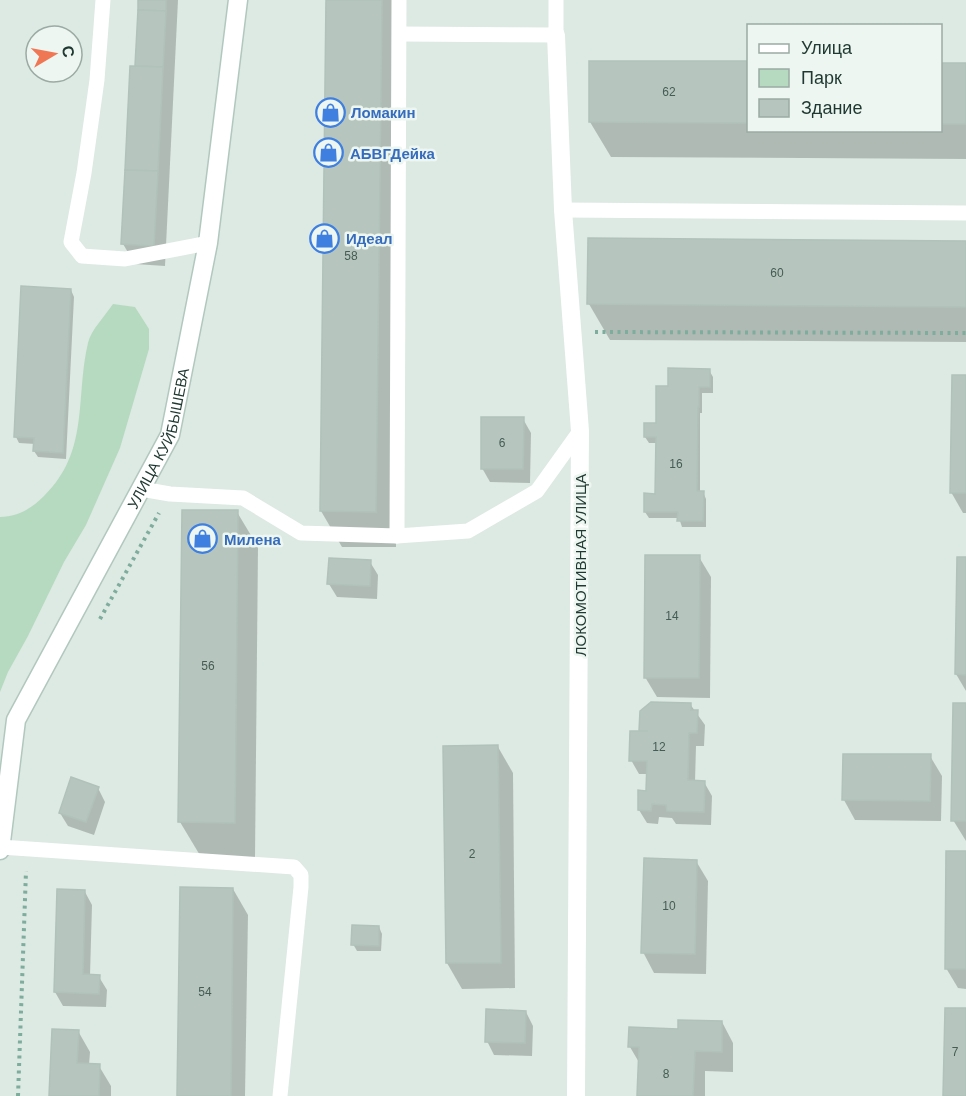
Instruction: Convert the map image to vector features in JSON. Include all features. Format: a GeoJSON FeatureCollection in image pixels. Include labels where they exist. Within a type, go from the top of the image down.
{"type":"FeatureCollection","features":[{"type":"Feature","properties":{"kind":"street","name":"УЛИЦА КУЙБЫШЕВА"},"geometry":{"type":"LineString","coordinates":[[0,848],[16,720],[170,435],[207,243],[238,0]]}},
{"type":"Feature","properties":{"kind":"street","name":"ЛОКОМОТИВНАЯ УЛИЦА"},"geometry":{"type":"LineString","coordinates":[[556,35],[563,210],[580,431],[576,1096]]}},
{"type":"Feature","properties":{"kind":"lane"},"geometry":{"type":"LineString","coordinates":[[103,0],[97,80],[84,173],[71,242],[82,256],[125,259],[207,243]]}},
{"type":"Feature","properties":{"kind":"lane"},"geometry":{"type":"LineString","coordinates":[[397,536],[399,0]]}},
{"type":"Feature","properties":{"kind":"lane"},"geometry":{"type":"LineString","coordinates":[[399,34],[556,35],[556,0]]}},
{"type":"Feature","properties":{"kind":"lane"},"geometry":{"type":"LineString","coordinates":[[563,210],[966,213]]}},
{"type":"Feature","properties":{"kind":"lane"},"geometry":{"type":"LineString","coordinates":[[141,489],[170,494],[243,498],[302,533],[397,536],[468,531],[537,491],[580,431]]}},
{"type":"Feature","properties":{"kind":"lane"},"geometry":{"type":"LineString","coordinates":[[0,848],[294,867],[301,875],[301,887],[280,1096]]}},
{"type":"Feature","properties":{"kind":"path"},"geometry":{"type":"LineString","coordinates":[[572,332],[966,333]]}},
{"type":"Feature","properties":{"kind":"path"},"geometry":{"type":"LineString","coordinates":[[96,627],[170,494]]}},
{"type":"Feature","properties":{"kind":"path"},"geometry":{"type":"LineString","coordinates":[[18,1096],[27,849]]}},
{"type":"Feature","properties":{"kind":"green space"},"geometry":{"type":"Polygon","coordinates":[[[113,304],[135,307],[149,329],[149,349],[120,448],[86,525],[64,562],[0,692],[0,517],[19,514],[35,504],[59,479],[75,442],[88,343],[95,328],[113,304]]]}},
{"type":"Feature","properties":{"kind":"building"},"geometry":{"type":"Polygon","coordinates":[[[138,0],[166,0],[166,11],[138,10],[138,0]]]}},
{"type":"Feature","properties":{"kind":"building"},"geometry":{"type":"Polygon","coordinates":[[[326,0],[382,0],[376,512],[320,511],[326,0]]]}},
{"type":"Feature","properties":{"kind":"building"},"geometry":{"type":"Polygon","coordinates":[[[138,10],[166,11],[163,67],[135,66],[138,10]]]}},
{"type":"Feature","properties":{"kind":"building"},"geometry":{"type":"Polygon","coordinates":[[[589,61],[747,61],[747,123],[589,122],[589,61]]]}},
{"type":"Feature","properties":{"kind":"building"},"geometry":{"type":"Polygon","coordinates":[[[942,63],[966,63],[966,124],[942,124],[942,63]]]}},
{"type":"Feature","properties":{"kind":"building"},"geometry":{"type":"Polygon","coordinates":[[[130,66],[163,67],[158,171],[125,170],[130,66]]]}},
{"type":"Feature","properties":{"kind":"building"},"geometry":{"type":"Polygon","coordinates":[[[125,170],[158,171],[154,246],[121,244],[125,170]]]}},
{"type":"Feature","properties":{"kind":"building"},"geometry":{"type":"Polygon","coordinates":[[[588,238],[966,241],[966,307],[587,304],[588,238]]]}},
{"type":"Feature","properties":{"kind":"building"},"geometry":{"type":"Polygon","coordinates":[[[21,286],[71,289],[63,453],[33,451],[34,438],[14,437],[21,286]]]}},
{"type":"Feature","properties":{"kind":"building"},"geometry":{"type":"Polygon","coordinates":[[[668,368],[710,369],[710,387],[699,387],[698,407],[697,491],[704,491],[703,521],[677,521],[678,512],[644,512],[644,493],[655,494],[656,437],[644,437],[644,423],[656,423],[656,386],[668,386],[668,368]]]}},
{"type":"Feature","properties":{"kind":"building"},"geometry":{"type":"Polygon","coordinates":[[[952,375],[966,375],[966,493],[950,493],[952,375]]]}},
{"type":"Feature","properties":{"kind":"building"},"geometry":{"type":"Polygon","coordinates":[[[481,417],[524,417],[523,469],[481,469],[481,417]]]}},
{"type":"Feature","properties":{"kind":"building"},"geometry":{"type":"Polygon","coordinates":[[[182,510],[238,510],[235,823],[178,822],[182,510]]]}},
{"type":"Feature","properties":{"kind":"building"},"geometry":{"type":"Polygon","coordinates":[[[645,555],[700,555],[699,678],[644,678],[645,555]]]}},
{"type":"Feature","properties":{"kind":"building"},"geometry":{"type":"Polygon","coordinates":[[[957,557],[966,557],[966,675],[955,674],[957,557]]]}},
{"type":"Feature","properties":{"kind":"building"},"geometry":{"type":"Polygon","coordinates":[[[329,558],[371,560],[370,586],[327,584],[329,558]]]}},
{"type":"Feature","properties":{"kind":"building"},"geometry":{"type":"Polygon","coordinates":[[[651,702],[691,703],[691,710],[698,710],[697,733],[689,733],[688,780],[705,781],[704,812],[667,811],[666,805],[652,804],[651,811],[638,810],[638,790],[646,791],[647,761],[629,761],[630,731],[639,731],[640,711],[651,702]]]}},
{"type":"Feature","properties":{"kind":"building"},"geometry":{"type":"Polygon","coordinates":[[[953,703],[966,703],[966,821],[951,821],[953,703]]]}},
{"type":"Feature","properties":{"kind":"building"},"geometry":{"type":"Polygon","coordinates":[[[498,745],[501,963],[446,963],[443,746],[498,745]]]}},
{"type":"Feature","properties":{"kind":"building"},"geometry":{"type":"Polygon","coordinates":[[[843,754],[931,754],[930,801],[842,800],[843,754]]]}},
{"type":"Feature","properties":{"kind":"building"},"geometry":{"type":"Polygon","coordinates":[[[71,777],[99,787],[86,822],[59,813],[71,777]]]}},
{"type":"Feature","properties":{"kind":"building"},"geometry":{"type":"Polygon","coordinates":[[[946,851],[966,851],[966,969],[945,969],[946,851]]]}},
{"type":"Feature","properties":{"kind":"building"},"geometry":{"type":"Polygon","coordinates":[[[644,858],[697,860],[695,954],[641,953],[644,858]]]}},
{"type":"Feature","properties":{"kind":"building"},"geometry":{"type":"Polygon","coordinates":[[[180,887],[233,888],[231,1096],[177,1096],[180,887]]]}},
{"type":"Feature","properties":{"kind":"building"},"geometry":{"type":"Polygon","coordinates":[[[57,889],[85,890],[83,974],[100,975],[99,994],[54,992],[57,889]]]}},
{"type":"Feature","properties":{"kind":"building"},"geometry":{"type":"Polygon","coordinates":[[[352,925],[379,926],[379,946],[351,945],[352,925]]]}},
{"type":"Feature","properties":{"kind":"building"},"geometry":{"type":"Polygon","coordinates":[[[945,1008],[966,1008],[966,1096],[943,1096],[945,1008]]]}},
{"type":"Feature","properties":{"kind":"building"},"geometry":{"type":"Polygon","coordinates":[[[486,1009],[526,1011],[525,1043],[485,1042],[486,1009]]]}},
{"type":"Feature","properties":{"kind":"building"},"geometry":{"type":"Polygon","coordinates":[[[678,1020],[722,1021],[722,1052],[695,1051],[693,1096],[637,1096],[639,1047],[628,1047],[629,1027],[678,1029],[678,1020]]]}},
{"type":"Feature","properties":{"kind":"building"},"geometry":{"type":"Polygon","coordinates":[[[52,1029],[79,1030],[77,1063],[100,1064],[99,1096],[49,1096],[52,1029]]]}},
{"type":"Feature","properties":{"kind":"place","name":"Ломакин"},"geometry":{"type":"Point","coordinates":[330,112]}},
{"type":"Feature","properties":{"kind":"place","name":"АБВГДейка"},"geometry":{"type":"Point","coordinates":[329,153]}},
{"type":"Feature","properties":{"kind":"place","name":"Идеал"},"geometry":{"type":"Point","coordinates":[325,238]}},
{"type":"Feature","properties":{"kind":"place","name":"Милена"},"geometry":{"type":"Point","coordinates":[203,539]}}]}
